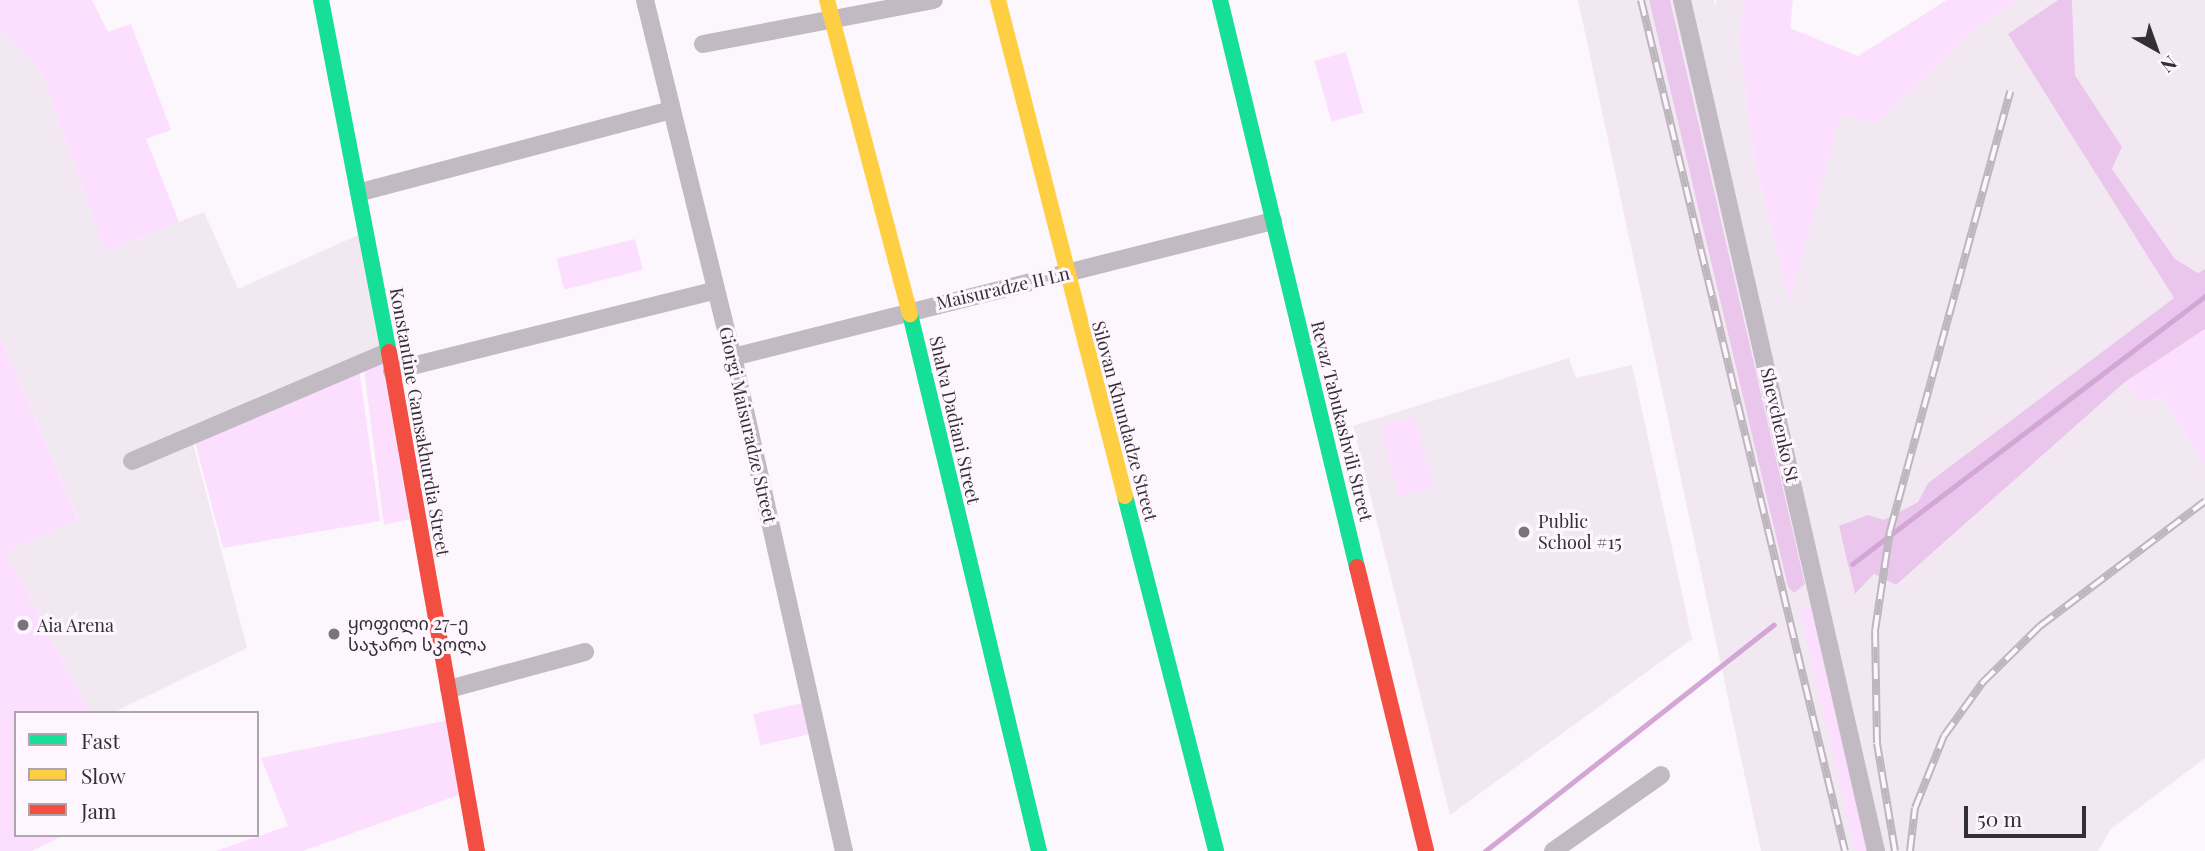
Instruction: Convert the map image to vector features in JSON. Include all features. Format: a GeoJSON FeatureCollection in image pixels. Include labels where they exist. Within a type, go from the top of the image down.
{"type":"FeatureCollection","features":[{"type":"Feature","properties":{"kind":"street","name":"Konstantine Gamsakhurdia Street"},"geometry":{"type":"LineString","coordinates":[[321,0],[361,192],[387,352],[477,851]]}},
{"type":"Feature","properties":{"kind":"street","name":"Giorgi Maisuradze Street"},"geometry":{"type":"LineString","coordinates":[[645,0],[733,357],[844,851]]}},
{"type":"Feature","properties":{"kind":"street"},"geometry":{"type":"LineString","coordinates":[[703,44],[830,8],[934,0]]}},
{"type":"Feature","properties":{"kind":"street","name":"Silovan Khundadze Street"},"geometry":{"type":"LineString","coordinates":[[998,0],[1066,274],[1216,851]]}},
{"type":"Feature","properties":{"kind":"street","name":"Revaz Tabukashvili Street"},"geometry":{"type":"LineString","coordinates":[[1220,0],[1426,851]]}},
{"type":"Feature","properties":{"kind":"street","name":"Shevchenko St"},"geometry":{"type":"LineString","coordinates":[[1682,0],[1876,851]]}},
{"type":"Feature","properties":{"kind":"street","name":"Shalva Dadiani Street"},"geometry":{"type":"LineString","coordinates":[[830,8],[909,310],[1039,851]]}},
{"type":"Feature","properties":{"kind":"street"},"geometry":{"type":"LineString","coordinates":[[361,192],[671,110]]}},
{"type":"Feature","properties":{"kind":"street","name":"Maisuradze II Ln"},"geometry":{"type":"LineString","coordinates":[[733,357],[909,310],[1066,274],[1273,220]]}},
{"type":"Feature","properties":{"kind":"street"},"geometry":{"type":"LineString","coordinates":[[392,371],[716,290]]}},
{"type":"Feature","properties":{"kind":"street"},"geometry":{"type":"LineString","coordinates":[[132,461],[387,352]]}},
{"type":"Feature","properties":{"kind":"street"},"geometry":{"type":"LineString","coordinates":[[449,689],[585,652]]}},
{"type":"Feature","properties":{"kind":"street"},"geometry":{"type":"LineString","coordinates":[[1553,851],[1661,775]]}},
{"type":"Feature","properties":{"kind":"shaded area"},"geometry":{"type":"Polygon","coordinates":[[[0,0],[92,0],[108,32],[131,24],[171,130],[146,139],[179,222],[105,251],[41,72],[5,33],[0,35],[0,0]]]}},
{"type":"Feature","properties":{"kind":"shaded area"},"geometry":{"type":"Polygon","coordinates":[[[1578,0],[1649,0],[1788,587],[1794,593],[1805,584],[1670,0],[1714,0],[1715,8],[1716,0],[1743,0],[1739,41],[1754,160],[1790,300],[1841,113],[1876,124],[1976,27],[2017,0],[2058,0],[2009,35],[2175,298],[1928,483],[1918,502],[1884,520],[1855,594],[1874,574],[1896,585],[2125,382],[2141,402],[2163,396],[2205,468],[2205,758],[2111,829],[2098,851],[1869,851],[1801,614],[1856,851],[1761,851],[1578,0]]]}},
{"type":"Feature","properties":{"kind":"shaded area"},"geometry":{"type":"Polygon","coordinates":[[[1649,0],[1670,0],[1805,584],[1794,593],[1788,587],[1649,0]]]}},
{"type":"Feature","properties":{"kind":"shaded area"},"geometry":{"type":"Polygon","coordinates":[[[1743,0],[1793,0],[1790,28],[1858,56],[1947,0],[2017,0],[1976,27],[1876,124],[1841,114],[1790,301],[1754,160],[1739,41],[1743,0]]]}},
{"type":"Feature","properties":{"kind":"shaded area"},"geometry":{"type":"Polygon","coordinates":[[[2058,0],[2072,0],[2075,75],[2122,147],[2112,169],[2175,259],[2198,273],[2205,269],[2205,329],[2125,382],[1896,585],[1874,574],[1855,594],[1839,526],[1868,515],[1884,520],[1918,502],[1928,483],[2174,298],[2008,34],[2058,0]]]}},
{"type":"Feature","properties":{"kind":"shaded area"},"geometry":{"type":"Polygon","coordinates":[[[2072,0],[2205,0],[2205,269],[2198,273],[2175,259],[2112,169],[2122,147],[2075,75],[2072,0]]]}},
{"type":"Feature","properties":{"kind":"shaded area"},"geometry":{"type":"Polygon","coordinates":[[[5,33],[41,72],[105,251],[204,212],[238,289],[367,231],[387,352],[191,436],[247,648],[116,711],[89,711],[6,552],[78,518],[0,336],[0,35],[5,33]]]}},
{"type":"Feature","properties":{"kind":"shaded area"},"geometry":{"type":"Polygon","coordinates":[[[1346,52],[1363,113],[1332,122],[1314,61],[1346,52]]]}},
{"type":"Feature","properties":{"kind":"shaded area"},"geometry":{"type":"Polygon","coordinates":[[[635,239],[643,270],[564,290],[556,259],[635,239]]]}},
{"type":"Feature","properties":{"kind":"shaded area"},"geometry":{"type":"Polygon","coordinates":[[[2205,329],[2205,468],[2163,396],[2141,402],[2125,382],[2205,329]]]}},
{"type":"Feature","properties":{"kind":"shaded area","name":"Aia Arena"},"geometry":{"type":"Polygon","coordinates":[[[0,336],[78,519],[6,552],[89,711],[14,711],[14,837],[60,837],[32,851],[0,851],[0,336]]]}},
{"type":"Feature","properties":{"kind":"shaded area"},"geometry":{"type":"Polygon","coordinates":[[[387,352],[418,517],[384,525],[363,362],[387,352]]]}},
{"type":"Feature","properties":{"kind":"shaded area","name":"Public School #15"},"geometry":{"type":"Polygon","coordinates":[[[1569,358],[1576,378],[1632,365],[1692,639],[1450,815],[1353,426],[1569,358]]]}},
{"type":"Feature","properties":{"kind":"shaded area"},"geometry":{"type":"Polygon","coordinates":[[[359,367],[380,521],[223,548],[194,438],[359,367]]]}},
{"type":"Feature","properties":{"kind":"shaded area"},"geometry":{"type":"Polygon","coordinates":[[[1415,417],[1434,488],[1399,497],[1380,426],[1415,417]]]}},
{"type":"Feature","properties":{"kind":"shaded area"},"geometry":{"type":"Polygon","coordinates":[[[1813,606],[1869,851],[1855,851],[1799,609],[1813,606]]]}},
{"type":"Feature","properties":{"kind":"shaded area"},"geometry":{"type":"Polygon","coordinates":[[[802,703],[809,734],[760,745],[753,714],[802,703]]]}},
{"type":"Feature","properties":{"kind":"shaded area"},"geometry":{"type":"Polygon","coordinates":[[[454,719],[467,792],[303,851],[216,851],[288,826],[261,758],[454,719]]]}},
{"type":"Feature","properties":{"kind":"waterway"},"geometry":{"type":"LineString","coordinates":[[1852,564],[2205,296]]}},
{"type":"Feature","properties":{"kind":"waterway"},"geometry":{"type":"LineString","coordinates":[[1485,851],[1774,624]]}},
{"type":"Feature","properties":{"kind":"railway"},"geometry":{"type":"LineString","coordinates":[[1641,0],[1845,851]]}},
{"type":"Feature","properties":{"kind":"railway"},"geometry":{"type":"LineString","coordinates":[[1895,851],[1877,743],[1875,631],[1890,531],[2010,91]]}},
{"type":"Feature","properties":{"kind":"railway"},"geometry":{"type":"LineString","coordinates":[[1910,851],[1915,808],[1944,736],[1983,682],[2040,626],[2205,501]]}},
{"type":"Feature","properties":{"kind":"traffic: fast"},"geometry":{"type":"LineString","coordinates":[[321,0],[389,352]]}},
{"type":"Feature","properties":{"kind":"traffic: fast"},"geometry":{"type":"LineString","coordinates":[[1220,0],[1357,567]]}},
{"type":"Feature","properties":{"kind":"traffic: fast"},"geometry":{"type":"LineString","coordinates":[[910,314],[1039,851]]}},
{"type":"Feature","properties":{"kind":"traffic: fast"},"geometry":{"type":"LineString","coordinates":[[1125,496],[1216,851]]}},
{"type":"Feature","properties":{"kind":"traffic: slow"},"geometry":{"type":"LineString","coordinates":[[827,0],[910,314]]}},
{"type":"Feature","properties":{"kind":"traffic: slow"},"geometry":{"type":"LineString","coordinates":[[998,0],[1125,496]]}},
{"type":"Feature","properties":{"kind":"traffic: jam"},"geometry":{"type":"LineString","coordinates":[[389,352],[477,851]]}},
{"type":"Feature","properties":{"kind":"traffic: jam"},"geometry":{"type":"LineString","coordinates":[[1357,567],[1426,851]]}},
{"type":"Feature","properties":{"kind":"place","name":"Public School #15"},"geometry":{"type":"Point","coordinates":[1524,532]}},
{"type":"Feature","properties":{"kind":"place","name":"Aia Arena"},"geometry":{"type":"Point","coordinates":[23,625]}},
{"type":"Feature","properties":{"kind":"place","name":"ყოფილი 27-ე საჯარო სკოლა"},"geometry":{"type":"Point","coordinates":[334,634]}}]}
